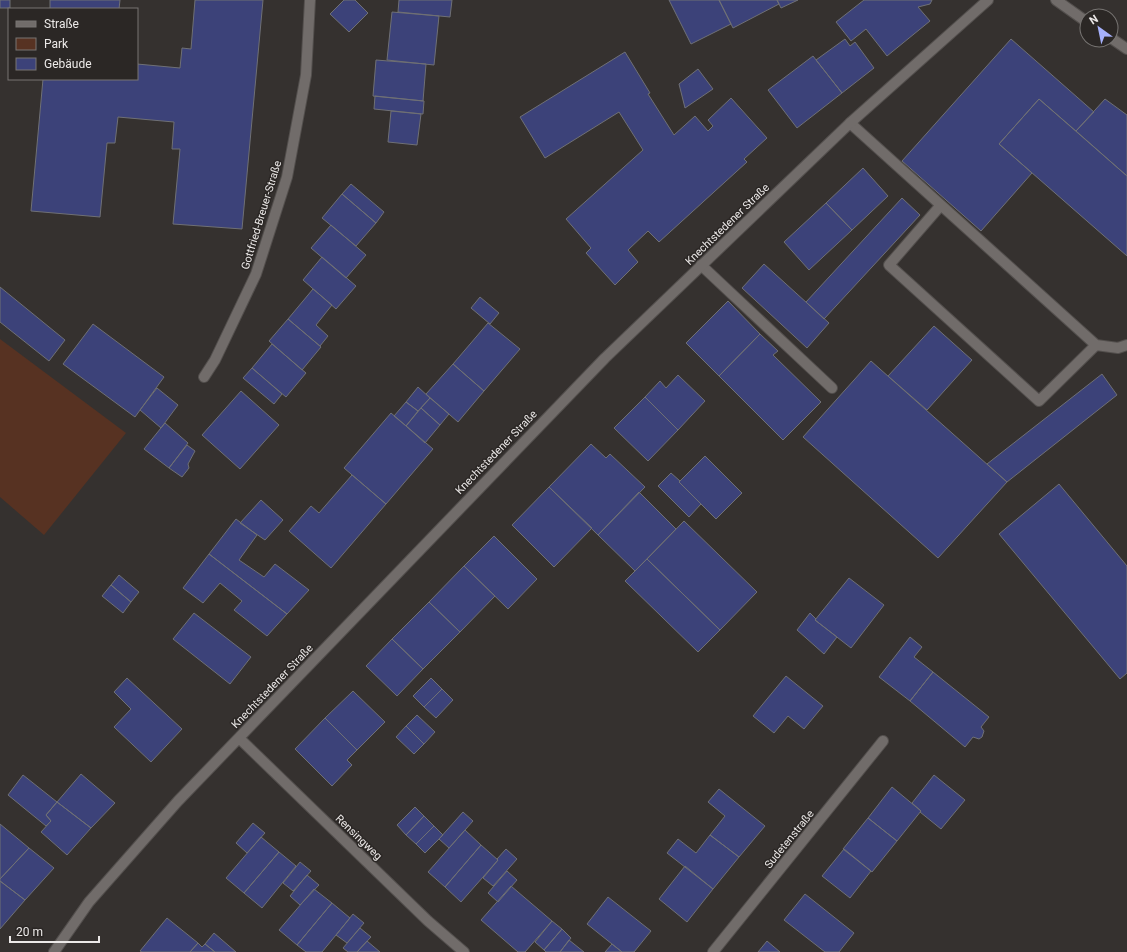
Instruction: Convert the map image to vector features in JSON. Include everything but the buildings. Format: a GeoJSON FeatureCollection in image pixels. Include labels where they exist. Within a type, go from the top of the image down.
{"type":"FeatureCollection","features":[{"type":"Feature","properties":{"kind":"street","name":"Gottfried-Breuer-Straße"},"geometry":{"type":"LineString","coordinates":[[204,378],[215,360],[256,274],[287,177],[306,75],[310,0]]}},
{"type":"Feature","properties":{"kind":"street","name":"Knechtstedener Straße"},"geometry":{"type":"LineString","coordinates":[[54,952],[89,902],[178,801],[595,368],[850,123],[988,0]]}},
{"type":"Feature","properties":{"kind":"street"},"geometry":{"type":"LineString","coordinates":[[1056,0],[1079,16]]}},
{"type":"Feature","properties":{"kind":"street"},"geometry":{"type":"LineString","coordinates":[[850,123],[1096,345],[1118,348],[1127,345]]}},
{"type":"Feature","properties":{"kind":"street"},"geometry":{"type":"LineString","coordinates":[[941,205],[889,265],[1038,401],[1096,345]]}},
{"type":"Feature","properties":{"kind":"street"},"geometry":{"type":"LineString","coordinates":[[701,265],[832,388]]}},
{"type":"Feature","properties":{"kind":"street","name":"Rensingweg"},"geometry":{"type":"LineString","coordinates":[[239,738],[428,921],[464,952]]}},
{"type":"Feature","properties":{"kind":"street","name":"Sudetenstraße"},"geometry":{"type":"LineString","coordinates":[[714,952],[883,741]]}},
{"type":"Feature","properties":{"kind":"green space"},"geometry":{"type":"Polygon","coordinates":[[[0,339],[126,433],[44,535],[0,497],[0,339]]]}}]}
